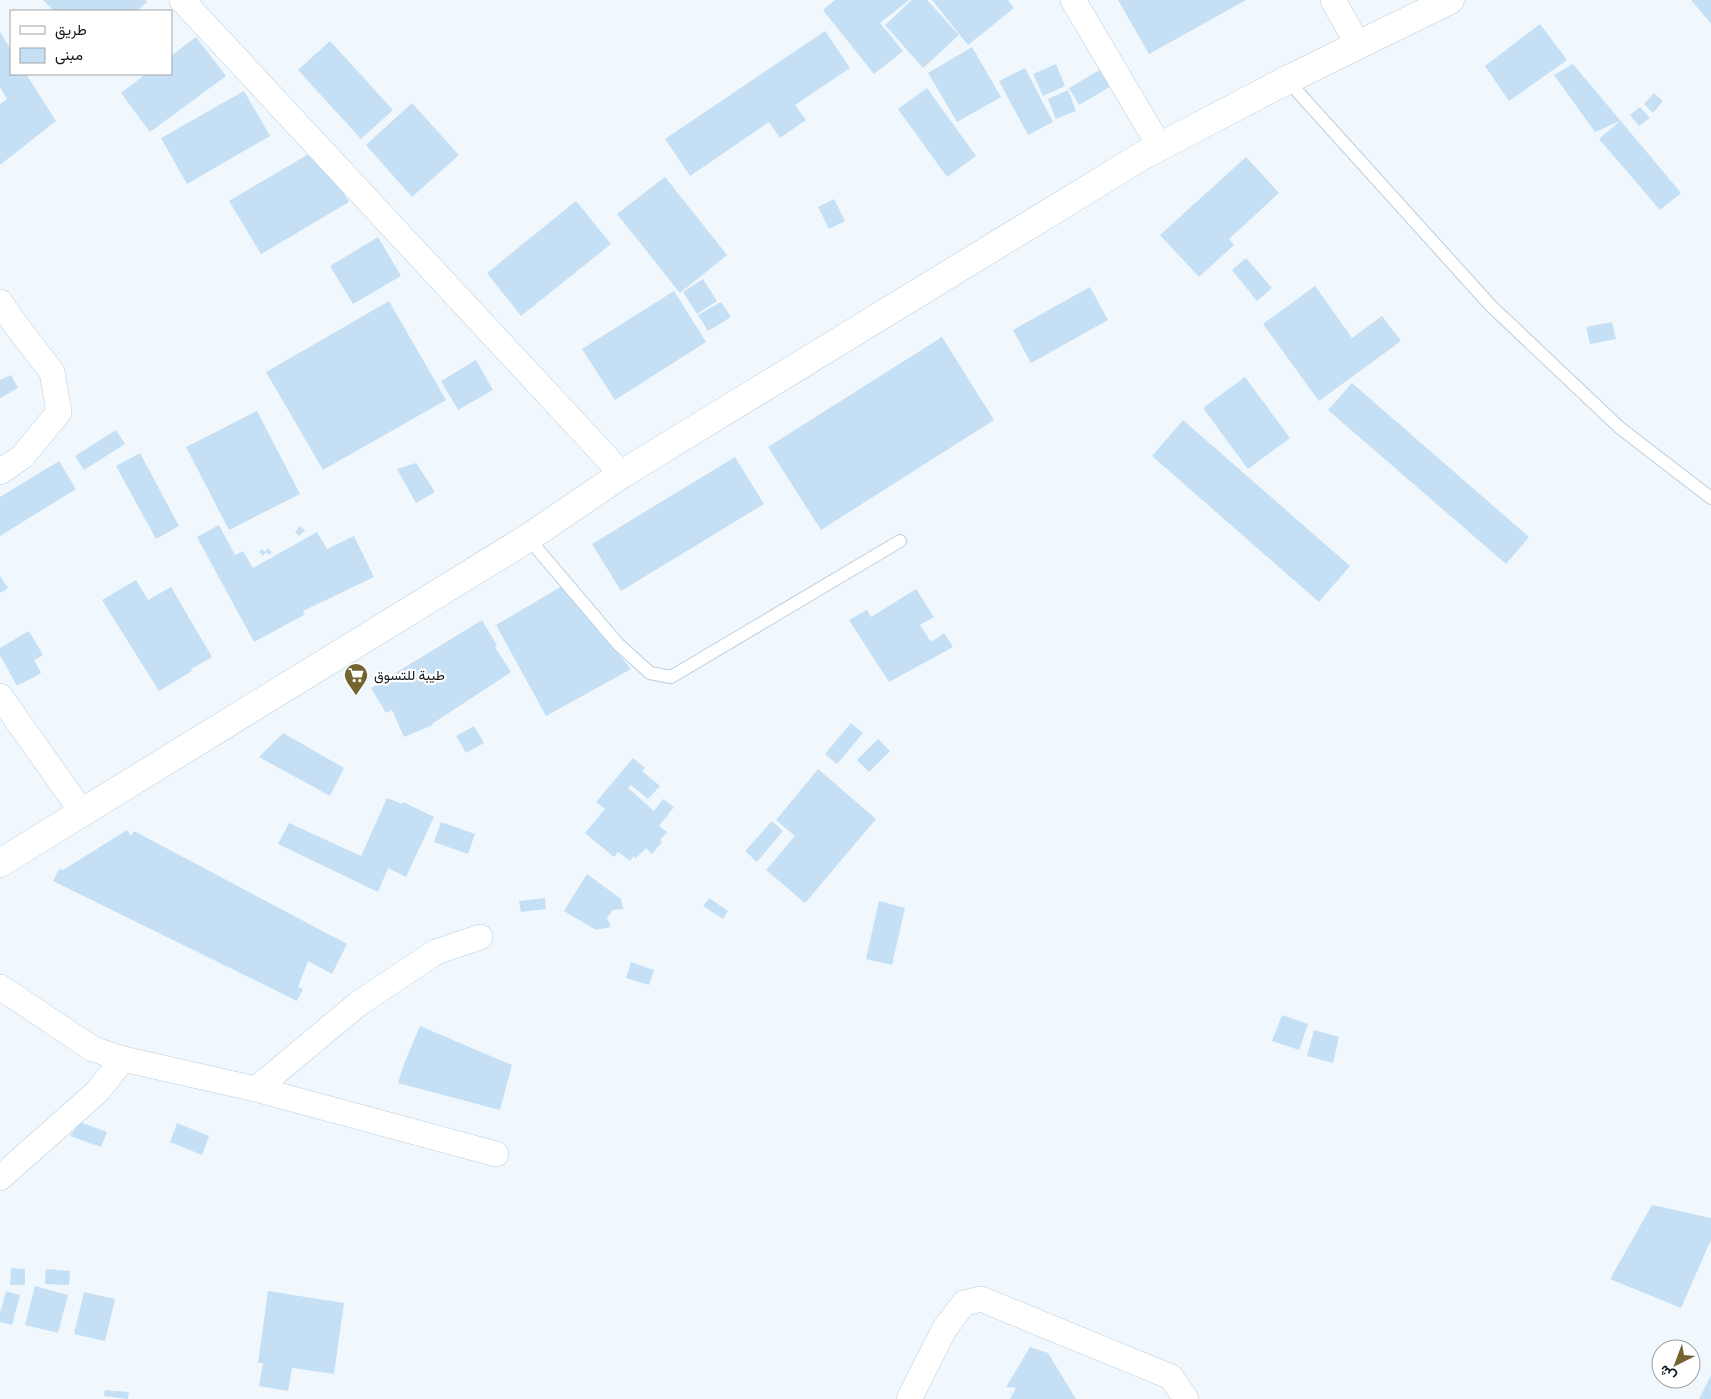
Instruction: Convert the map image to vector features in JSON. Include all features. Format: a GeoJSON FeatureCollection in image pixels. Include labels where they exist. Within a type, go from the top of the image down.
{"type":"FeatureCollection","features":[{"type":"Feature","properties":{"kind":"street"},"geometry":{"type":"LineString","coordinates":[[182,0],[622,474]]}},
{"type":"Feature","properties":{"kind":"street"},"geometry":{"type":"LineString","coordinates":[[1073,0],[1160,147]]}},
{"type":"Feature","properties":{"kind":"street"},"geometry":{"type":"LineString","coordinates":[[1333,0],[1358,45]]}},
{"type":"Feature","properties":{"kind":"street"},"geometry":{"type":"LineString","coordinates":[[0,863],[528,538],[622,474],[1126,166],[1287,80],[1450,0]]}},
{"type":"Feature","properties":{"kind":"street"},"geometry":{"type":"LineString","coordinates":[[0,302],[14,324],[52,372],[59,412],[22,457],[0,472]]}},
{"type":"Feature","properties":{"kind":"street"},"geometry":{"type":"LineString","coordinates":[[0,696],[82,812]]}},
{"type":"Feature","properties":{"kind":"street"},"geometry":{"type":"LineString","coordinates":[[256,1089],[358,1004],[436,952],[480,937]]}},
{"type":"Feature","properties":{"kind":"street"},"geometry":{"type":"LineString","coordinates":[[0,987],[93,1049],[123,1059],[256,1089],[496,1154]]}},
{"type":"Feature","properties":{"kind":"street"},"geometry":{"type":"LineString","coordinates":[[0,1178],[98,1091],[123,1059]]}},
{"type":"Feature","properties":{"kind":"street"},"geometry":{"type":"LineString","coordinates":[[909,1399],[944,1328],[964,1303],[981,1299],[1171,1377],[1186,1399]]}},
{"type":"Feature","properties":{"kind":"lane"},"geometry":{"type":"LineString","coordinates":[[1287,80],[1491,306],[1620,428],[1711,498]]}},
{"type":"Feature","properties":{"kind":"lane"},"geometry":{"type":"LineString","coordinates":[[528,538],[618,644],[650,674],[671,677],[900,541]]}},
{"type":"Feature","properties":{"kind":"building"},"geometry":{"type":"Polygon","coordinates":[[[43,0],[146,0],[147,2],[138,10],[53,10],[43,0]]]}},
{"type":"Feature","properties":{"kind":"building"},"geometry":{"type":"Polygon","coordinates":[[[835,0],[909,0],[880,23],[903,51],[874,74],[823,10],[835,0]]]}},
{"type":"Feature","properties":{"kind":"building"},"geometry":{"type":"Polygon","coordinates":[[[912,0],[927,0],[959,35],[923,68],[885,25],[912,0]]]}},
{"type":"Feature","properties":{"kind":"building"},"geometry":{"type":"Polygon","coordinates":[[[932,0],[1008,0],[1014,8],[968,45],[932,0]]]}},
{"type":"Feature","properties":{"kind":"building"},"geometry":{"type":"Polygon","coordinates":[[[1118,0],[1246,0],[1149,54],[1118,0]]]}},
{"type":"Feature","properties":{"kind":"building"},"geometry":{"type":"Polygon","coordinates":[[[1691,0],[1711,0],[1711,24],[1691,0]]]}},
{"type":"Feature","properties":{"kind":"building"},"geometry":{"type":"Polygon","coordinates":[[[1540,24],[1567,60],[1509,101],[1485,66],[1540,24]]]}},
{"type":"Feature","properties":{"kind":"building"},"geometry":{"type":"Polygon","coordinates":[[[825,31],[850,68],[795,105],[806,120],[780,138],[769,122],[690,176],[665,139],[825,31]]]}},
{"type":"Feature","properties":{"kind":"building"},"geometry":{"type":"Polygon","coordinates":[[[0,32],[10,48],[10,75],[27,75],[56,121],[0,165],[0,104],[7,99],[0,87],[0,32]]]}},
{"type":"Feature","properties":{"kind":"building"},"geometry":{"type":"Polygon","coordinates":[[[196,37],[226,76],[150,132],[121,93],[145,75],[172,75],[172,55],[196,37]]]}},
{"type":"Feature","properties":{"kind":"building"},"geometry":{"type":"Polygon","coordinates":[[[330,41],[393,110],[361,139],[298,70],[330,41]]]}},
{"type":"Feature","properties":{"kind":"building"},"geometry":{"type":"Polygon","coordinates":[[[972,47],[1001,97],[957,122],[928,73],[972,47]]]}},
{"type":"Feature","properties":{"kind":"building"},"geometry":{"type":"Polygon","coordinates":[[[1056,64],[1065,86],[1043,96],[1033,74],[1056,64]]]}},
{"type":"Feature","properties":{"kind":"building"},"geometry":{"type":"Polygon","coordinates":[[[1573,64],[1681,193],[1660,210],[1599,139],[1620,121],[1595,132],[1554,75],[1573,64]]]}},
{"type":"Feature","properties":{"kind":"building"},"geometry":{"type":"Polygon","coordinates":[[[1108,65],[1118,82],[1079,105],[1069,88],[1108,65]]]}},
{"type":"Feature","properties":{"kind":"building"},"geometry":{"type":"Polygon","coordinates":[[[1025,68],[1053,122],[1028,135],[999,81],[1025,68]]]}},
{"type":"Feature","properties":{"kind":"building"},"geometry":{"type":"Polygon","coordinates":[[[927,88],[976,156],[947,177],[898,109],[927,88]]]}},
{"type":"Feature","properties":{"kind":"building"},"geometry":{"type":"Polygon","coordinates":[[[1068,90],[1076,111],[1056,119],[1048,99],[1068,90]]]}},
{"type":"Feature","properties":{"kind":"building"},"geometry":{"type":"Polygon","coordinates":[[[244,91],[270,136],[187,184],[161,138],[244,91]]]}},
{"type":"Feature","properties":{"kind":"building"},"geometry":{"type":"Polygon","coordinates":[[[1654,93],[1663,101],[1653,113],[1644,104],[1654,93]]]}},
{"type":"Feature","properties":{"kind":"building"},"geometry":{"type":"Polygon","coordinates":[[[412,103],[459,155],[412,197],[366,145],[412,103]]]}},
{"type":"Feature","properties":{"kind":"building"},"geometry":{"type":"Polygon","coordinates":[[[1640,107],[1650,118],[1639,126],[1630,115],[1640,107]]]}},
{"type":"Feature","properties":{"kind":"building"},"geometry":{"type":"Polygon","coordinates":[[[317,149],[349,202],[261,254],[229,201],[317,149]]]}},
{"type":"Feature","properties":{"kind":"building"},"geometry":{"type":"Polygon","coordinates":[[[1246,157],[1279,193],[1229,239],[1234,245],[1199,277],[1160,235],[1246,157]]]}},
{"type":"Feature","properties":{"kind":"building"},"geometry":{"type":"Polygon","coordinates":[[[665,177],[727,255],[680,293],[617,214],[665,177]]]}},
{"type":"Feature","properties":{"kind":"building"},"geometry":{"type":"Polygon","coordinates":[[[834,199],[845,221],[829,229],[818,207],[834,199]]]}},
{"type":"Feature","properties":{"kind":"building"},"geometry":{"type":"Polygon","coordinates":[[[576,201],[611,244],[521,316],[487,273],[576,201]]]}},
{"type":"Feature","properties":{"kind":"building"},"geometry":{"type":"Polygon","coordinates":[[[378,237],[401,276],[353,304],[330,266],[378,237]]]}},
{"type":"Feature","properties":{"kind":"building"},"geometry":{"type":"Polygon","coordinates":[[[1246,258],[1272,288],[1257,301],[1232,270],[1246,258]]]}},
{"type":"Feature","properties":{"kind":"building"},"geometry":{"type":"Polygon","coordinates":[[[703,279],[717,301],[697,314],[683,292],[703,279]]]}},
{"type":"Feature","properties":{"kind":"building"},"geometry":{"type":"Polygon","coordinates":[[[1315,286],[1352,338],[1382,316],[1401,341],[1319,401],[1263,324],[1315,286]]]}},
{"type":"Feature","properties":{"kind":"building"},"geometry":{"type":"Polygon","coordinates":[[[1090,287],[1108,320],[1031,363],[1013,330],[1090,287]]]}},
{"type":"Feature","properties":{"kind":"building"},"geometry":{"type":"Polygon","coordinates":[[[674,291],[706,342],[615,400],[582,349],[674,291]]]}},
{"type":"Feature","properties":{"kind":"building"},"geometry":{"type":"Polygon","coordinates":[[[389,301],[446,400],[323,470],[266,372],[389,301]]]}},
{"type":"Feature","properties":{"kind":"building"},"geometry":{"type":"Polygon","coordinates":[[[721,302],[731,317],[708,331],[698,315],[721,302]]]}},
{"type":"Feature","properties":{"kind":"building"},"geometry":{"type":"Polygon","coordinates":[[[1612,322],[1616,339],[1590,344],[1586,327],[1612,322]]]}},
{"type":"Feature","properties":{"kind":"building"},"geometry":{"type":"Polygon","coordinates":[[[942,337],[994,420],[821,530],[768,447],[942,337]]]}},
{"type":"Feature","properties":{"kind":"building"},"geometry":{"type":"Polygon","coordinates":[[[476,360],[493,390],[458,410],[441,381],[476,360]]]}},
{"type":"Feature","properties":{"kind":"building"},"geometry":{"type":"Polygon","coordinates":[[[11,375],[18,388],[0,398],[0,380],[11,375]]]}},
{"type":"Feature","properties":{"kind":"building"},"geometry":{"type":"Polygon","coordinates":[[[1245,377],[1290,438],[1248,469],[1203,408],[1245,377]]]}},
{"type":"Feature","properties":{"kind":"building"},"geometry":{"type":"Polygon","coordinates":[[[1352,383],[1529,537],[1506,564],[1328,410],[1352,383]]]}},
{"type":"Feature","properties":{"kind":"building"},"geometry":{"type":"Polygon","coordinates":[[[257,411],[300,494],[229,530],[186,447],[257,411]]]}},
{"type":"Feature","properties":{"kind":"building"},"geometry":{"type":"Polygon","coordinates":[[[1183,420],[1350,566],[1319,602],[1152,456],[1183,420]]]}},
{"type":"Feature","properties":{"kind":"building"},"geometry":{"type":"Polygon","coordinates":[[[116,430],[125,444],[84,470],[75,456],[116,430]]]}},
{"type":"Feature","properties":{"kind":"building"},"geometry":{"type":"Polygon","coordinates":[[[140,453],[179,526],[156,539],[116,466],[140,453]]]}},
{"type":"Feature","properties":{"kind":"building"},"geometry":{"type":"Polygon","coordinates":[[[735,457],[764,504],[621,591],[592,544],[735,457]]]}},
{"type":"Feature","properties":{"kind":"building"},"geometry":{"type":"Polygon","coordinates":[[[59,461],[76,489],[0,536],[0,497],[59,461]]]}},
{"type":"Feature","properties":{"kind":"building"},"geometry":{"type":"Polygon","coordinates":[[[416,463],[435,492],[416,503],[397,469],[416,463]]]}},
{"type":"Feature","properties":{"kind":"building"},"geometry":{"type":"Polygon","coordinates":[[[219,525],[235,555],[243,551],[253,568],[317,532],[327,549],[354,536],[374,577],[303,611],[304,615],[254,642],[197,537],[219,525]]]}},
{"type":"Feature","properties":{"kind":"building"},"geometry":{"type":"Polygon","coordinates":[[[300,526],[305,530],[299,536],[295,532],[300,526]]]}},
{"type":"Feature","properties":{"kind":"building"},"geometry":{"type":"Polygon","coordinates":[[[268,548],[272,552],[269,555],[266,552],[263,556],[259,552],[262,549],[265,552],[268,548]]]}},
{"type":"Feature","properties":{"kind":"building"},"geometry":{"type":"Polygon","coordinates":[[[0,576],[8,588],[0,593],[0,576]]]}},
{"type":"Feature","properties":{"kind":"building"},"geometry":{"type":"Polygon","coordinates":[[[136,580],[148,600],[171,587],[212,657],[159,691],[102,600],[136,580]]]}},
{"type":"Feature","properties":{"kind":"building"},"geometry":{"type":"Polygon","coordinates":[[[562,586],[631,669],[546,716],[496,625],[562,586]]]}},
{"type":"Feature","properties":{"kind":"building"},"geometry":{"type":"Polygon","coordinates":[[[916,589],[934,617],[920,625],[931,642],[944,633],[953,647],[889,682],[849,620],[867,610],[871,617],[916,589]]]}},
{"type":"Feature","properties":{"kind":"building"},"geometry":{"type":"Polygon","coordinates":[[[482,620],[497,645],[495,647],[511,672],[433,725],[404,737],[392,710],[386,713],[371,688],[482,620]]]}},
{"type":"Feature","properties":{"kind":"building"},"geometry":{"type":"Polygon","coordinates":[[[29,631],[43,655],[34,660],[41,673],[17,686],[0,655],[0,648],[29,631]]]}},
{"type":"Feature","properties":{"kind":"building"},"geometry":{"type":"Polygon","coordinates":[[[851,723],[863,733],[837,764],[825,754],[851,723]]]}},
{"type":"Feature","properties":{"kind":"building"},"geometry":{"type":"Polygon","coordinates":[[[474,726],[484,743],[466,753],[456,736],[474,726]]]}},
{"type":"Feature","properties":{"kind":"building"},"geometry":{"type":"Polygon","coordinates":[[[283,733],[344,768],[330,796],[259,757],[283,733]]]}},
{"type":"Feature","properties":{"kind":"building"},"geometry":{"type":"Polygon","coordinates":[[[878,739],[890,751],[869,772],[857,760],[878,739]]]}},
{"type":"Feature","properties":{"kind":"building"},"geometry":{"type":"Polygon","coordinates":[[[633,758],[645,768],[642,771],[660,786],[648,799],[631,785],[628,788],[654,811],[663,799],[674,807],[659,826],[667,832],[660,840],[662,842],[652,854],[646,848],[630,861],[618,852],[614,857],[585,833],[605,809],[596,802],[633,758]]]}},
{"type":"Feature","properties":{"kind":"building"},"geometry":{"type":"Polygon","coordinates":[[[818,769],[876,819],[805,903],[766,870],[795,836],[776,820],[818,769]]]}},
{"type":"Feature","properties":{"kind":"building"},"geometry":{"type":"Polygon","coordinates":[[[387,798],[402,804],[403,802],[434,817],[406,877],[388,868],[378,892],[278,844],[289,823],[361,856],[387,798]]]}},
{"type":"Feature","properties":{"kind":"building"},"geometry":{"type":"Polygon","coordinates":[[[772,821],[783,831],[757,862],[745,851],[772,821]]]}},
{"type":"Feature","properties":{"kind":"building"},"geometry":{"type":"Polygon","coordinates":[[[441,822],[475,834],[468,854],[434,842],[441,822]]]}},
{"type":"Feature","properties":{"kind":"building"},"geometry":{"type":"Polygon","coordinates":[[[127,830],[131,836],[134,831],[347,944],[332,974],[308,961],[298,987],[303,989],[297,1001],[53,881],[59,869],[63,870],[127,830]]]}},
{"type":"Feature","properties":{"kind":"building"},"geometry":{"type":"Polygon","coordinates":[[[587,874],[621,899],[623,909],[613,910],[607,918],[611,927],[596,930],[564,911],[587,874]]]}},
{"type":"Feature","properties":{"kind":"building"},"geometry":{"type":"Polygon","coordinates":[[[545,898],[546,909],[521,912],[519,901],[545,898]]]}},
{"type":"Feature","properties":{"kind":"building"},"geometry":{"type":"Polygon","coordinates":[[[709,898],[728,911],[723,919],[703,906],[709,898]]]}},
{"type":"Feature","properties":{"kind":"building"},"geometry":{"type":"Polygon","coordinates":[[[879,901],[905,908],[892,965],[866,959],[879,901]]]}},
{"type":"Feature","properties":{"kind":"building"},"geometry":{"type":"Polygon","coordinates":[[[631,962],[654,970],[649,985],[626,978],[631,962]]]}},
{"type":"Feature","properties":{"kind":"building"},"geometry":{"type":"Polygon","coordinates":[[[1282,1015],[1308,1024],[1299,1050],[1272,1041],[1282,1015]]]}},
{"type":"Feature","properties":{"kind":"building"},"geometry":{"type":"Polygon","coordinates":[[[420,1026],[512,1065],[500,1110],[398,1083],[420,1026]]]}},
{"type":"Feature","properties":{"kind":"building"},"geometry":{"type":"Polygon","coordinates":[[[1314,1030],[1339,1037],[1333,1063],[1307,1056],[1314,1030]]]}},
{"type":"Feature","properties":{"kind":"building"},"geometry":{"type":"Polygon","coordinates":[[[80,1122],[107,1132],[101,1147],[70,1136],[80,1122]]]}},
{"type":"Feature","properties":{"kind":"building"},"geometry":{"type":"Polygon","coordinates":[[[177,1123],[209,1136],[202,1155],[170,1142],[177,1123]]]}},
{"type":"Feature","properties":{"kind":"building"},"geometry":{"type":"Polygon","coordinates":[[[1652,1205],[1711,1218],[1711,1240],[1681,1308],[1610,1279],[1652,1205]]]}},
{"type":"Feature","properties":{"kind":"building"},"geometry":{"type":"Polygon","coordinates":[[[11,1268],[25,1269],[25,1285],[10,1285],[11,1268]]]}},
{"type":"Feature","properties":{"kind":"building"},"geometry":{"type":"Polygon","coordinates":[[[46,1269],[70,1271],[69,1285],[45,1284],[46,1269]]]}},
{"type":"Feature","properties":{"kind":"building"},"geometry":{"type":"Polygon","coordinates":[[[35,1286],[68,1295],[58,1333],[25,1325],[35,1286]]]}},
{"type":"Feature","properties":{"kind":"building"},"geometry":{"type":"Polygon","coordinates":[[[6,1291],[20,1295],[12,1325],[0,1322],[0,1313],[6,1291]]]}},
{"type":"Feature","properties":{"kind":"building"},"geometry":{"type":"Polygon","coordinates":[[[268,1291],[344,1303],[334,1374],[292,1368],[288,1391],[259,1386],[263,1363],[258,1363],[268,1291]]]}},
{"type":"Feature","properties":{"kind":"building"},"geometry":{"type":"Polygon","coordinates":[[[84,1292],[115,1299],[105,1341],[74,1334],[84,1292]]]}},
{"type":"Feature","properties":{"kind":"building"},"geometry":{"type":"Polygon","coordinates":[[[1030,1347],[1048,1353],[1076,1399],[1010,1399],[1016,1388],[1006,1387],[1030,1347]]]}},
{"type":"Feature","properties":{"kind":"building"},"geometry":{"type":"Polygon","coordinates":[[[1711,1375],[1711,1399],[1699,1399],[1711,1375]]]}},
{"type":"Feature","properties":{"kind":"building"},"geometry":{"type":"Polygon","coordinates":[[[105,1390],[129,1392],[128,1399],[104,1396],[105,1390]]]}},
{"type":"Feature","properties":{"kind":"place","name":"طيبة للتسوق"},"geometry":{"type":"Point","coordinates":[356,696]}}]}
